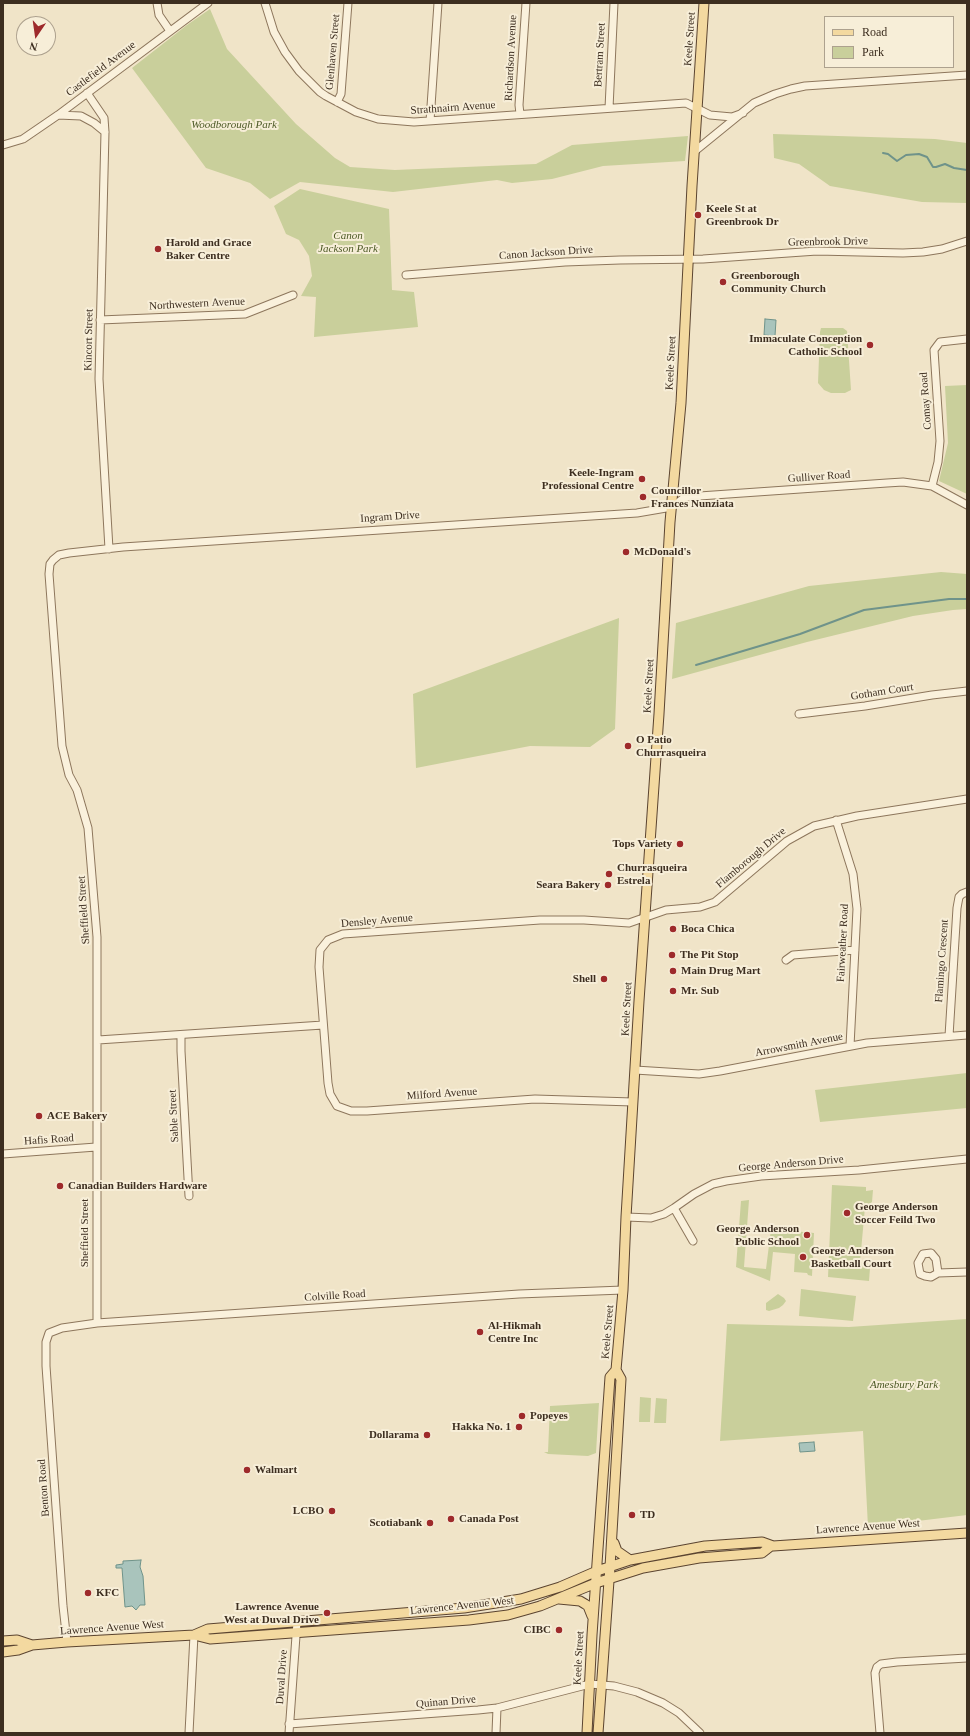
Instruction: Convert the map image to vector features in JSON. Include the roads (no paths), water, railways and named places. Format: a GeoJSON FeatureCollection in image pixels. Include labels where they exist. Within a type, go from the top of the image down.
{"type":"FeatureCollection","features":[{"type":"Feature","properties":{"kind":"main road","name":"Keele Street"},"geometry":{"type":"LineString","coordinates":[[598,1733],[610,1580],[621,1379],[616,1370],[623,1290],[635,1070],[672,507],[681,403],[694,151],[704,3]]}},
{"type":"Feature","properties":{"kind":"main road","name":"Keele Street"},"geometry":{"type":"LineString","coordinates":[[587,1733],[593,1619],[610,1377],[616,1370]]}},
{"type":"Feature","properties":{"kind":"main road"},"geometry":{"type":"LineString","coordinates":[[604,1463],[616,1463]]}},
{"type":"Feature","properties":{"kind":"main road","name":"Lawrence Avenue West"},"geometry":{"type":"LineString","coordinates":[[194,1635],[208,1629],[464,1608],[520,1599],[560,1587],[597,1571],[630,1560],[705,1546],[762,1542],[771,1546],[967,1533]]}},
{"type":"Feature","properties":{"kind":"main road"},"geometry":{"type":"LineString","coordinates":[[612,1537],[616,1551],[630,1560]]}},
{"type":"Feature","properties":{"kind":"main road","name":"Lawrence Avenue West"},"geometry":{"type":"LineString","coordinates":[[3,1652],[18,1650],[32,1645],[68,1642],[194,1635],[210,1639],[469,1620],[508,1615],[540,1606],[596,1583],[610,1580],[643,1568],[699,1558],[762,1553],[771,1546]]}},
{"type":"Feature","properties":{"kind":"main road"},"geometry":{"type":"LineString","coordinates":[[558,1599],[580,1602],[588,1606],[593,1619]]}},
{"type":"Feature","properties":{"kind":"main road"},"geometry":{"type":"LineString","coordinates":[[464,1608],[469,1620]]}},
{"type":"Feature","properties":{"kind":"main road","name":"Lawrence Avenue West"},"geometry":{"type":"LineString","coordinates":[[3,1642],[17,1640],[32,1645]]}},
{"type":"Feature","properties":{"kind":"street"},"geometry":{"type":"LineString","coordinates":[[158,3],[159,14],[170,31]]}},
{"type":"Feature","properties":{"kind":"street","name":"Castlefield Avenue"},"geometry":{"type":"LineString","coordinates":[[3,145],[22,139],[58,115],[208,3]]}},
{"type":"Feature","properties":{"kind":"street","name":"Strathnairn Avenue"},"geometry":{"type":"LineString","coordinates":[[265,3],[274,32],[292,62],[320,92],[356,112],[378,119],[400,122],[430,121],[686,103],[707,115],[732,117],[743,113]]}},
{"type":"Feature","properties":{"kind":"street","name":"Glenhaven Street"},"geometry":{"type":"LineString","coordinates":[[337,102],[341,94],[348,3]]}},
{"type":"Feature","properties":{"kind":"street"},"geometry":{"type":"LineString","coordinates":[[430,121],[438,3]]}},
{"type":"Feature","properties":{"kind":"street","name":"Richardson Avenue"},"geometry":{"type":"LineString","coordinates":[[520,114],[519,104],[526,3]]}},
{"type":"Feature","properties":{"kind":"street","name":"Bertram Street"},"geometry":{"type":"LineString","coordinates":[[610,108],[614,3]]}},
{"type":"Feature","properties":{"kind":"street"},"geometry":{"type":"LineString","coordinates":[[694,151],[743,113],[754,102],[775,94],[805,86],[967,75]]}},
{"type":"Feature","properties":{"kind":"street","name":"Kincort Street"},"geometry":{"type":"LineString","coordinates":[[88,93],[104,118],[105,132],[99,379],[110,548]]}},
{"type":"Feature","properties":{"kind":"street"},"geometry":{"type":"LineString","coordinates":[[58,115],[81,116],[94,123],[105,132]]}},
{"type":"Feature","properties":{"kind":"street","name":"Greenbrook Drive"},"geometry":{"type":"LineString","coordinates":[[688,259],[817,251],[923,252],[942,249],[967,241]]}},
{"type":"Feature","properties":{"kind":"street","name":"Canon Jackson Drive"},"geometry":{"type":"LineString","coordinates":[[406,275],[565,262],[688,259]]}},
{"type":"Feature","properties":{"kind":"street","name":"Northwestern Avenue"},"geometry":{"type":"LineString","coordinates":[[100,320],[245,314],[293,295]]}},
{"type":"Feature","properties":{"kind":"street","name":"Comay Road"},"geometry":{"type":"LineString","coordinates":[[932,486],[938,462],[940,441],[934,350],[940,342],[967,339]]}},
{"type":"Feature","properties":{"kind":"street","name":"Gulliver Road"},"geometry":{"type":"LineString","coordinates":[[672,507],[686,497],[903,482],[932,486],[967,505]]}},
{"type":"Feature","properties":{"kind":"street","name":"Ingram Drive"},"geometry":{"type":"LineString","coordinates":[[110,548],[391,528],[637,513],[672,507]]}},
{"type":"Feature","properties":{"kind":"street","name":"Sheffield Street"},"geometry":{"type":"LineString","coordinates":[[97,1323],[97,937],[91,844],[83,808],[64,759],[49,574],[50,564],[59,555],[110,548]]}},
{"type":"Feature","properties":{"kind":"street","name":"Gotham Court"},"geometry":{"type":"LineString","coordinates":[[799,714],[967,691]]}},
{"type":"Feature","properties":{"kind":"street","name":"Flamborough Drive"},"geometry":{"type":"LineString","coordinates":[[645,917],[666,910],[685,910],[715,902],[787,841],[814,826],[836,820],[967,799]]}},
{"type":"Feature","properties":{"kind":"street","name":"Fairweather Road"},"geometry":{"type":"LineString","coordinates":[[836,820],[853,874],[857,909],[850,1046]]}},
{"type":"Feature","properties":{"kind":"street","name":"Flamingo Crescent"},"geometry":{"type":"LineString","coordinates":[[949,1036],[957,908],[959,898],[962,894],[967,892]]}},
{"type":"Feature","properties":{"kind":"street","name":"Densley Avenue"},"geometry":{"type":"LineString","coordinates":[[323,1025],[319,960],[320,950],[328,940],[333,937],[343,934],[540,920],[584,920],[629,923],[645,917]]}},
{"type":"Feature","properties":{"kind":"street"},"geometry":{"type":"LineString","coordinates":[[786,960],[793,955],[855,950]]}},
{"type":"Feature","properties":{"kind":"street"},"geometry":{"type":"LineString","coordinates":[[98,1040],[323,1025]]}},
{"type":"Feature","properties":{"kind":"street","name":"Milford Avenue"},"geometry":{"type":"LineString","coordinates":[[323,1025],[330,1094],[337,1106],[351,1111],[535,1099],[634,1102]]}},
{"type":"Feature","properties":{"kind":"street","name":"Sable Street"},"geometry":{"type":"LineString","coordinates":[[181,1035],[189,1196]]}},
{"type":"Feature","properties":{"kind":"street","name":"Arrowsmith Avenue"},"geometry":{"type":"LineString","coordinates":[[635,1070],[699,1074],[894,1039],[967,1035]]}},
{"type":"Feature","properties":{"kind":"street","name":"Hafis Road"},"geometry":{"type":"LineString","coordinates":[[3,1154],[96,1147]]}},
{"type":"Feature","properties":{"kind":"street","name":"George Anderson Drive"},"geometry":{"type":"LineString","coordinates":[[626,1217],[651,1218],[674,1208],[694,1194],[713,1184],[726,1181],[761,1176],[859,1170],[967,1159]]}},
{"type":"Feature","properties":{"kind":"street"},"geometry":{"type":"LineString","coordinates":[[674,1208],[693,1241]]}},
{"type":"Feature","properties":{"kind":"street"},"geometry":{"type":"LineString","coordinates":[[938,1273],[967,1272]]}},
{"type":"Feature","properties":{"kind":"street","name":"Colville Road"},"geometry":{"type":"LineString","coordinates":[[49,1333],[62,1328],[97,1323],[519,1294],[623,1290]]}},
{"type":"Feature","properties":{"kind":"street","name":"Benton Road"},"geometry":{"type":"LineString","coordinates":[[49,1333],[46,1342],[46,1366],[63,1606],[68,1642]]}},
{"type":"Feature","properties":{"kind":"street","name":"Duval Drive"},"geometry":{"type":"LineString","coordinates":[[289,1733],[297,1622]]}},
{"type":"Feature","properties":{"kind":"street"},"geometry":{"type":"LineString","coordinates":[[189,1733],[194,1635]]}},
{"type":"Feature","properties":{"kind":"street"},"geometry":{"type":"LineString","coordinates":[[880,1733],[875,1673],[877,1667],[881,1664],[897,1662],[967,1658]]}},
{"type":"Feature","properties":{"kind":"street","name":"Quinan Drive"},"geometry":{"type":"LineString","coordinates":[[289,1724],[497,1708],[590,1684],[614,1686],[637,1692],[663,1703],[679,1713],[700,1733]]}},
{"type":"Feature","properties":{"kind":"street"},"geometry":{"type":"LineString","coordinates":[[496,1733],[497,1708]]}},
{"type":"Feature","properties":{"kind":"water"},"geometry":{"type":"Polygon","coordinates":[[[765,319],[776,320],[775,336],[764,335],[765,319]]]}},
{"type":"Feature","properties":{"kind":"water"},"geometry":{"type":"Polygon","coordinates":[[[814,1442],[815,1451],[800,1452],[799,1443],[814,1442]]]}},
{"type":"Feature","properties":{"kind":"water"},"geometry":{"type":"Polygon","coordinates":[[[141,1560],[140,1567],[143,1576],[145,1605],[140,1605],[136,1610],[132,1606],[125,1607],[122,1568],[116,1568],[116,1565],[123,1564],[123,1561],[141,1560]]]}},
{"type":"Feature","properties":{"kind":"waterway"},"geometry":{"type":"LineString","coordinates":[[883,153],[888,154],[897,161],[906,155],[919,154],[927,157],[933,167],[945,164],[954,168],[967,170]]}},
{"type":"Feature","properties":{"kind":"waterway"},"geometry":{"type":"LineString","coordinates":[[696,665],[800,634],[864,610],[949,599],[967,599]]}},
{"type":"Feature","properties":{"kind":"place","name":"Keele St at Greenbrook Dr"},"geometry":{"type":"Point","coordinates":[698,215]}},
{"type":"Feature","properties":{"kind":"place","name":"Harold and Grace Baker Centre"},"geometry":{"type":"Point","coordinates":[158,249]}},
{"type":"Feature","properties":{"kind":"place","name":"Greenborough Community Church"},"geometry":{"type":"Point","coordinates":[723,282]}},
{"type":"Feature","properties":{"kind":"place","name":"Immaculate Conception Catholic School"},"geometry":{"type":"Point","coordinates":[870,345]}},
{"type":"Feature","properties":{"kind":"place","name":"Keele-Ingram Professional Centre"},"geometry":{"type":"Point","coordinates":[642,479]}},
{"type":"Feature","properties":{"kind":"place","name":"Councillor Frances Nunziata"},"geometry":{"type":"Point","coordinates":[643,497]}},
{"type":"Feature","properties":{"kind":"place","name":"McDonald's"},"geometry":{"type":"Point","coordinates":[626,552]}},
{"type":"Feature","properties":{"kind":"place","name":"O Patio Churrasqueira"},"geometry":{"type":"Point","coordinates":[628,746]}},
{"type":"Feature","properties":{"kind":"place","name":"Tops Variety"},"geometry":{"type":"Point","coordinates":[680,844]}},
{"type":"Feature","properties":{"kind":"place","name":"Churrasqueira Estrela"},"geometry":{"type":"Point","coordinates":[609,874]}},
{"type":"Feature","properties":{"kind":"place","name":"Seara Bakery"},"geometry":{"type":"Point","coordinates":[608,885]}},
{"type":"Feature","properties":{"kind":"place","name":"Boca Chica"},"geometry":{"type":"Point","coordinates":[673,929]}},
{"type":"Feature","properties":{"kind":"place","name":"The Pit Stop"},"geometry":{"type":"Point","coordinates":[672,955]}},
{"type":"Feature","properties":{"kind":"place","name":"Main Drug Mart"},"geometry":{"type":"Point","coordinates":[673,971]}},
{"type":"Feature","properties":{"kind":"place","name":"Shell"},"geometry":{"type":"Point","coordinates":[604,979]}},
{"type":"Feature","properties":{"kind":"place","name":"Mr. Sub"},"geometry":{"type":"Point","coordinates":[673,991]}},
{"type":"Feature","properties":{"kind":"place","name":"ACE Bakery"},"geometry":{"type":"Point","coordinates":[39,1116]}},
{"type":"Feature","properties":{"kind":"place","name":"Canadian Builders Hardware"},"geometry":{"type":"Point","coordinates":[60,1186]}},
{"type":"Feature","properties":{"kind":"place","name":"George Anderson Soccer Feild Two"},"geometry":{"type":"Point","coordinates":[847,1213]}},
{"type":"Feature","properties":{"kind":"place","name":"George Anderson Public School"},"geometry":{"type":"Point","coordinates":[807,1235]}},
{"type":"Feature","properties":{"kind":"place","name":"George Anderson Basketball Court"},"geometry":{"type":"Point","coordinates":[803,1257]}},
{"type":"Feature","properties":{"kind":"place","name":"Al-Hikmah Centre Inc"},"geometry":{"type":"Point","coordinates":[480,1332]}},
{"type":"Feature","properties":{"kind":"place","name":"Popeyes"},"geometry":{"type":"Point","coordinates":[522,1416]}},
{"type":"Feature","properties":{"kind":"place","name":"Hakka No. 1"},"geometry":{"type":"Point","coordinates":[519,1427]}},
{"type":"Feature","properties":{"kind":"place","name":"Dollarama"},"geometry":{"type":"Point","coordinates":[427,1435]}},
{"type":"Feature","properties":{"kind":"place","name":"Walmart"},"geometry":{"type":"Point","coordinates":[247,1470]}},
{"type":"Feature","properties":{"kind":"place","name":"LCBO"},"geometry":{"type":"Point","coordinates":[332,1511]}},
{"type":"Feature","properties":{"kind":"place","name":"TD"},"geometry":{"type":"Point","coordinates":[632,1515]}},
{"type":"Feature","properties":{"kind":"place","name":"Canada Post"},"geometry":{"type":"Point","coordinates":[451,1519]}},
{"type":"Feature","properties":{"kind":"place","name":"Scotiabank"},"geometry":{"type":"Point","coordinates":[430,1523]}},
{"type":"Feature","properties":{"kind":"place","name":"KFC"},"geometry":{"type":"Point","coordinates":[88,1593]}},
{"type":"Feature","properties":{"kind":"place","name":"Lawrence Avenue West at Duval Drive"},"geometry":{"type":"Point","coordinates":[327,1613]}},
{"type":"Feature","properties":{"kind":"place","name":"CIBC"},"geometry":{"type":"Point","coordinates":[559,1630]}},
{"type":"Feature","properties":{"kind":"park label","name":"Woodborough Park"},"geometry":{"type":"Point","coordinates":[234,125]}},
{"type":"Feature","properties":{"kind":"park label","name":"Canon Jackson Park"},"geometry":{"type":"Point","coordinates":[348,242]}},
{"type":"Feature","properties":{"kind":"park label","name":"Amesbury Park"},"geometry":{"type":"Point","coordinates":[904,1385]}}]}
